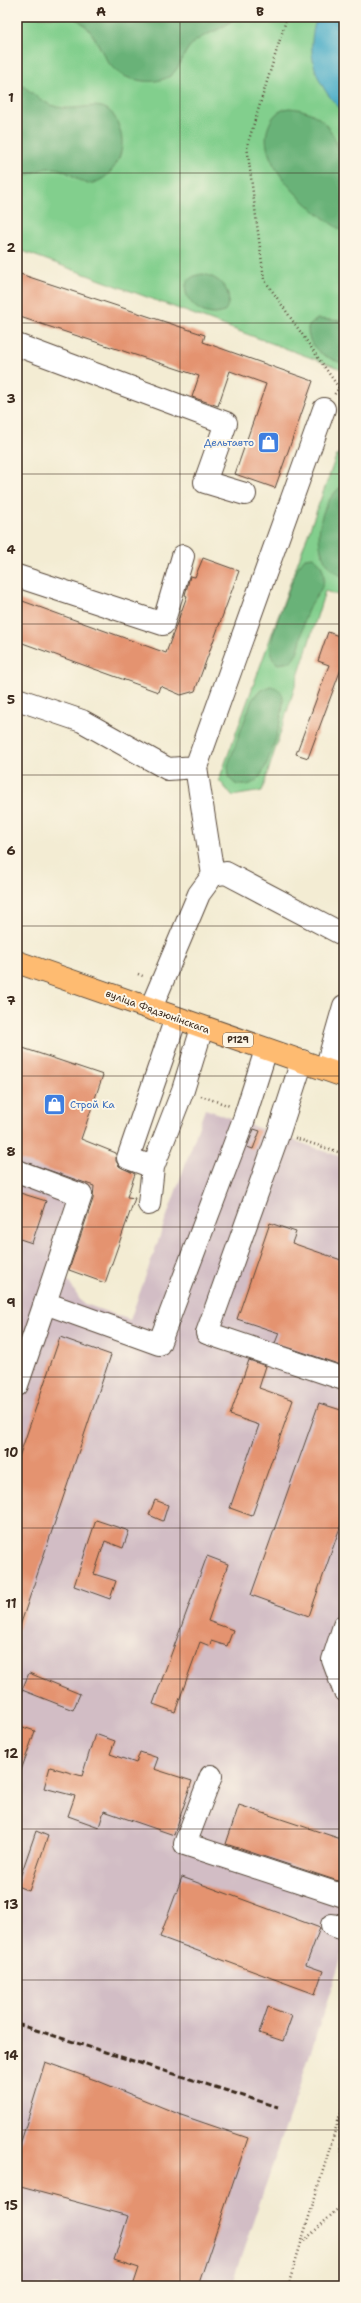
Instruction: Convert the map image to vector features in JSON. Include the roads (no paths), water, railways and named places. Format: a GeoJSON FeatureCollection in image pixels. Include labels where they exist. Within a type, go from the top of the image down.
{"type":"FeatureCollection","features":[{"type":"Feature","properties":{"kind":"main road","name":"вуліца Фядзюнінскага"},"geometry":{"type":"LineString","coordinates":[[17,962],[151,1008],[202,1028],[335,1072]]}},
{"type":"Feature","properties":{"kind":"lane"},"geometry":{"type":"LineString","coordinates":[[17,345],[226,423],[205,482],[245,494]]}},
{"type":"Feature","properties":{"kind":"lane"},"geometry":{"type":"LineString","coordinates":[[213,875],[196,767],[324,409]]}},
{"type":"Feature","properties":{"kind":"lane"},"geometry":{"type":"LineString","coordinates":[[17,576],[163,624],[183,556]]}},
{"type":"Feature","properties":{"kind":"lane"},"geometry":{"type":"LineString","coordinates":[[17,699],[82,721],[168,769],[196,767]]}},
{"type":"Feature","properties":{"kind":"lane"},"geometry":{"type":"LineString","coordinates":[[151,1008],[199,894],[213,875],[226,873],[344,935]]}},
{"type":"Feature","properties":{"kind":"lane"},"geometry":{"type":"LineString","coordinates":[[335,1072],[344,1006]]}},
{"type":"Feature","properties":{"kind":"lane"},"geometry":{"type":"LineString","coordinates":[[153,1167],[128,1158],[176,1018]]}},
{"type":"Feature","properties":{"kind":"lane"},"geometry":{"type":"LineString","coordinates":[[149,1204],[153,1167],[183,1090],[202,1028]]}},
{"type":"Feature","properties":{"kind":"lane"},"geometry":{"type":"LineString","coordinates":[[45,1303],[159,1344],[244,1119],[266,1050]]}},
{"type":"Feature","properties":{"kind":"lane"},"geometry":{"type":"LineString","coordinates":[[302,1061],[279,1132],[206,1333],[344,1379]]}},
{"type":"Feature","properties":{"kind":"lane"},"geometry":{"type":"LineString","coordinates":[[17,1171],[81,1195],[17,1385]]}},
{"type":"Feature","properties":{"kind":"lane"},"geometry":{"type":"LineString","coordinates":[[344,1626],[333,1660],[344,1690]]}},
{"type":"Feature","properties":{"kind":"lane"},"geometry":{"type":"LineString","coordinates":[[212,1776],[185,1844],[344,1896]]}},
{"type":"Feature","properties":{"kind":"water"},"geometry":{"type":"Polygon","coordinates":[[[317,17],[344,17],[344,112],[326,92],[315,69],[312,57],[312,44],[313,31],[317,17]]]}},
{"type":"Feature","properties":{"kind":"railway"},"geometry":{"type":"LineString","coordinates":[[17,2024],[278,2107]]}},
{"type":"Feature","properties":{"kind":"place","name":"Дельтавто"},"geometry":{"type":"Point","coordinates":[269,442]}},
{"type":"Feature","properties":{"kind":"place","name":"Строй Ка"},"geometry":{"type":"Point","coordinates":[55,1104]}}]}
